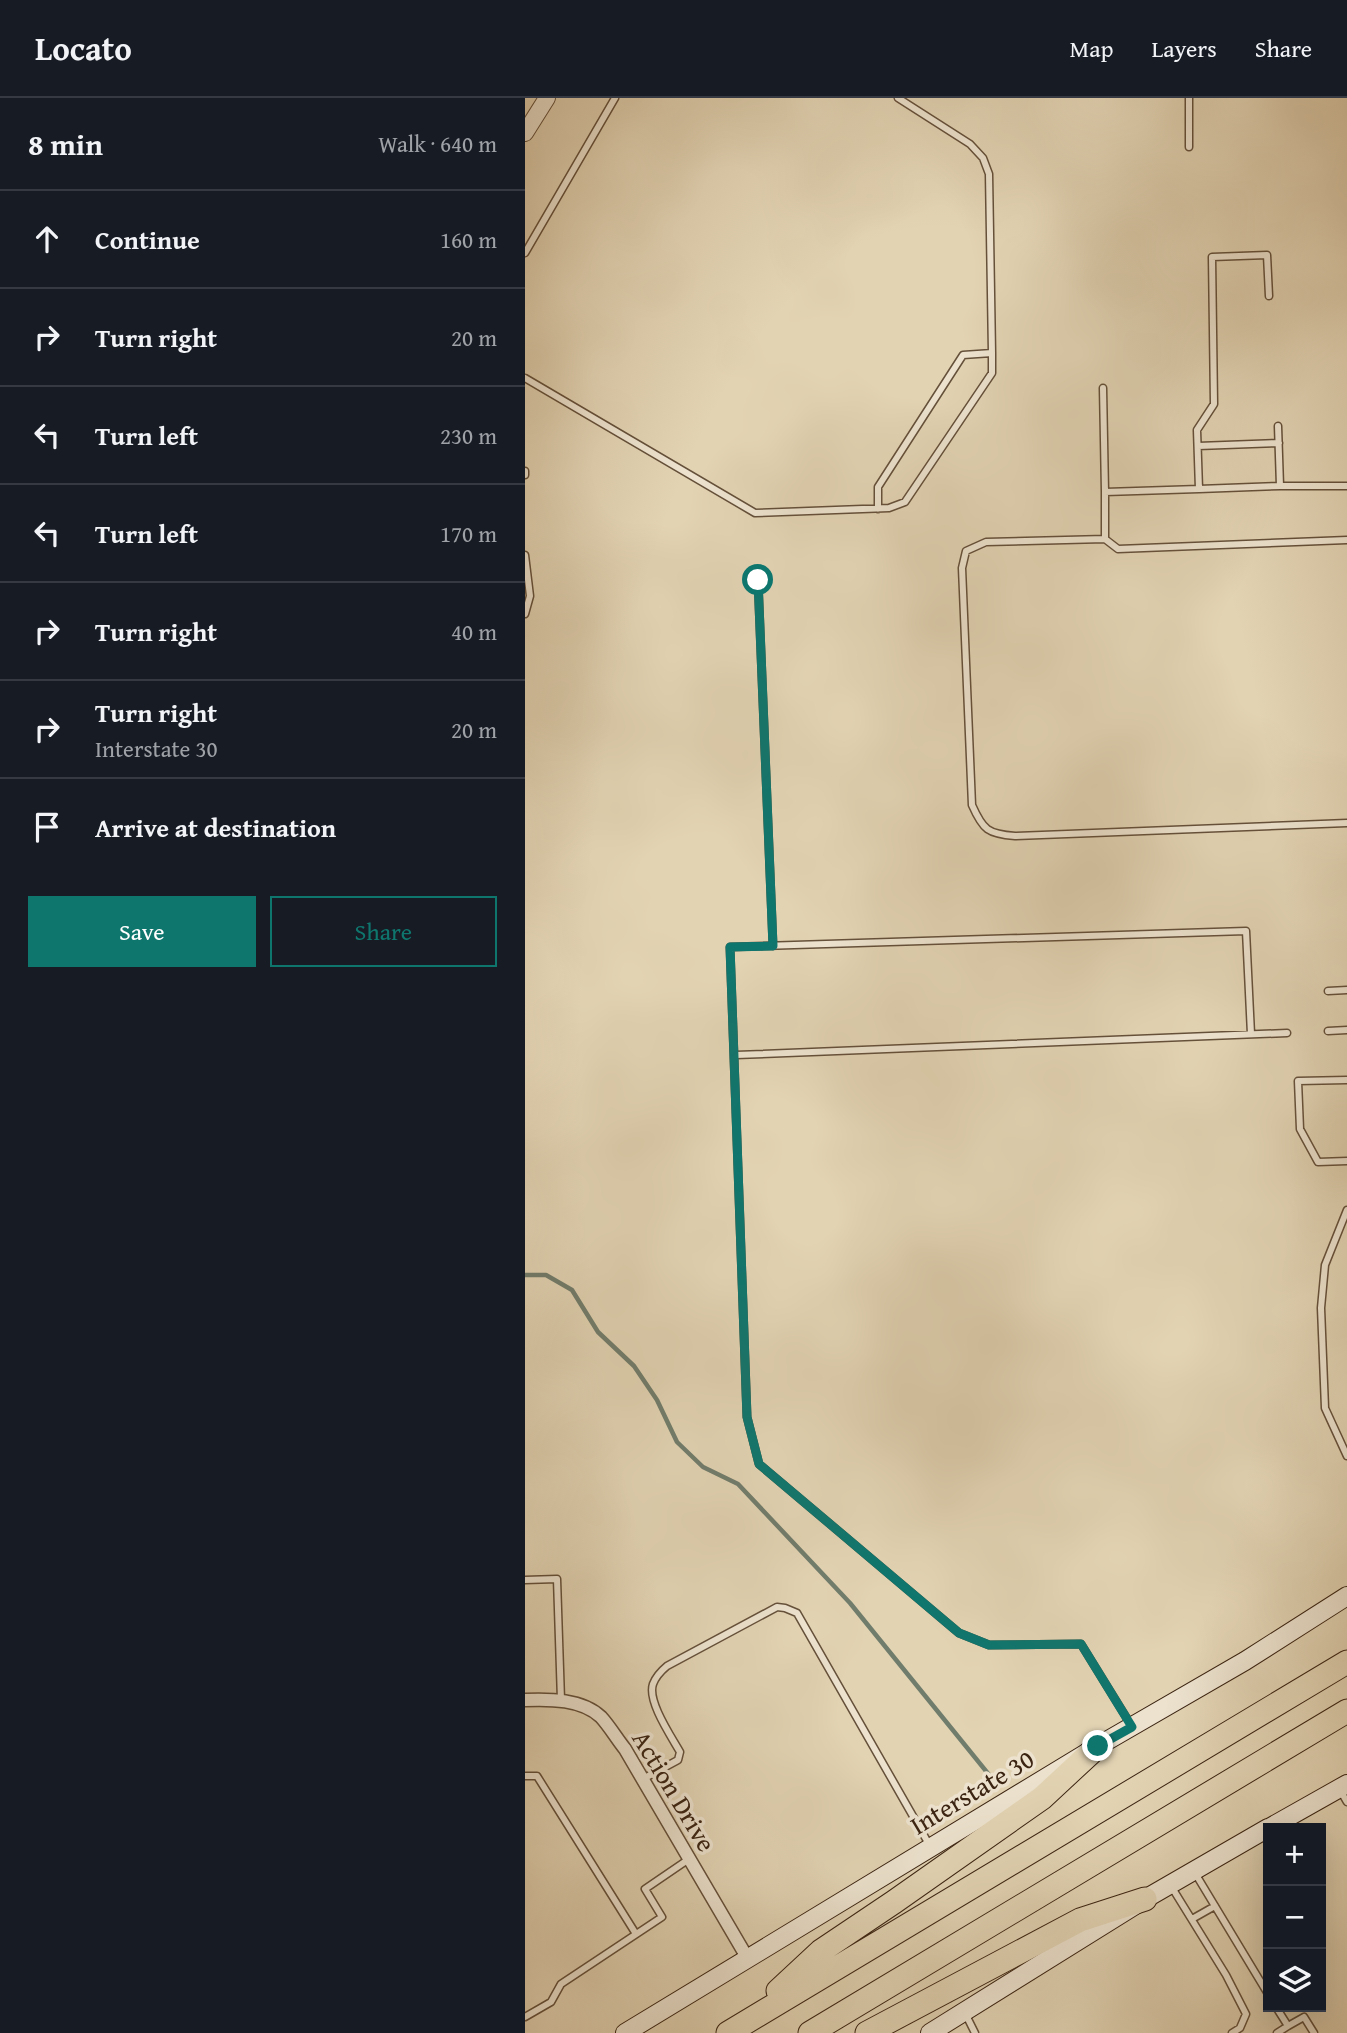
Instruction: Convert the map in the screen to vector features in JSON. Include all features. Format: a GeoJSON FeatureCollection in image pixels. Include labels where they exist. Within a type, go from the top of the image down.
{"type":"FeatureCollection","features":[{"type":"Feature","properties":{"kind":"highway"},"geometry":{"type":"LineString","coordinates":[[728,2033],[1347,1662]]}},
{"type":"Feature","properties":{"kind":"highway"},"geometry":{"type":"LineString","coordinates":[[810,2033],[1347,1710]]}},
{"type":"Feature","properties":{"kind":"highway"},"geometry":{"type":"LineString","coordinates":[[748,2020],[821,1951],[1042,1798],[1098,1746]]}},
{"type":"Feature","properties":{"kind":"highway"},"geometry":{"type":"LineString","coordinates":[[867,2033],[1080,1920],[1145,1899]]}},
{"type":"Feature","properties":{"kind":"main road","name":"Interstate 30"},"geometry":{"type":"LineString","coordinates":[[625,2033],[1098,1746],[1245,1661],[1347,1596]]}},
{"type":"Feature","properties":{"kind":"main road"},"geometry":{"type":"LineString","coordinates":[[1278,1823],[1344,1791]]}},
{"type":"Feature","properties":{"kind":"main road"},"geometry":{"type":"LineString","coordinates":[[930,2033],[1145,1899],[1263,1831]]}},
{"type":"Feature","properties":{"kind":"street"},"geometry":{"type":"LineString","coordinates":[[525,132],[548,98]]}},
{"type":"Feature","properties":{"kind":"street","name":"Action Drive"},"geometry":{"type":"LineString","coordinates":[[525,1700],[584,1705],[601,1717],[625,1749],[748,1959]]}},
{"type":"Feature","properties":{"kind":"lane"},"geometry":{"type":"LineString","coordinates":[[525,253],[615,98]]}},
{"type":"Feature","properties":{"kind":"lane"},"geometry":{"type":"LineString","coordinates":[[525,378],[755,513],[878,509],[905,502],[992,373],[989,174],[982,158],[970,144],[898,98]]}},
{"type":"Feature","properties":{"kind":"lane"},"geometry":{"type":"LineString","coordinates":[[1189,98],[1189,147]]}},
{"type":"Feature","properties":{"kind":"lane"},"geometry":{"type":"LineString","coordinates":[[1199,489],[1198,430],[1214,404],[1212,257],[1267,255],[1269,296]]}},
{"type":"Feature","properties":{"kind":"lane"},"geometry":{"type":"LineString","coordinates":[[878,509],[878,487],[963,355],[992,353]]}},
{"type":"Feature","properties":{"kind":"lane"},"geometry":{"type":"LineString","coordinates":[[1103,388],[1105,539]]}},
{"type":"Feature","properties":{"kind":"lane"},"geometry":{"type":"LineString","coordinates":[[1278,426],[1279,486]]}},
{"type":"Feature","properties":{"kind":"lane"},"geometry":{"type":"LineString","coordinates":[[1198,446],[1279,443]]}},
{"type":"Feature","properties":{"kind":"lane"},"geometry":{"type":"LineString","coordinates":[[1105,492],[1347,486]]}},
{"type":"Feature","properties":{"kind":"lane"},"geometry":{"type":"LineString","coordinates":[[1347,540],[1118,549],[1105,539],[986,542],[967,551],[962,568],[972,805],[979,821],[994,834],[1015,836],[1347,823]]}},
{"type":"Feature","properties":{"kind":"lane"},"geometry":{"type":"LineString","coordinates":[[525,555],[530,596],[525,614]]}},
{"type":"Feature","properties":{"kind":"lane"},"geometry":{"type":"LineString","coordinates":[[758,580],[773,946]]}},
{"type":"Feature","properties":{"kind":"lane"},"geometry":{"type":"LineString","coordinates":[[1132,1727],[1081,1644],[989,1645],[959,1633],[759,1464],[747,1417],[730,947],[1246,931],[1251,1034]]}},
{"type":"Feature","properties":{"kind":"lane"},"geometry":{"type":"LineString","coordinates":[[1328,991],[1347,990]]}},
{"type":"Feature","properties":{"kind":"lane"},"geometry":{"type":"LineString","coordinates":[[1328,1031],[1347,1030]]}},
{"type":"Feature","properties":{"kind":"lane"},"geometry":{"type":"LineString","coordinates":[[736,1055],[1287,1033]]}},
{"type":"Feature","properties":{"kind":"lane"},"geometry":{"type":"LineString","coordinates":[[1347,1080],[1298,1081],[1300,1129],[1318,1162],[1347,1161]]}},
{"type":"Feature","properties":{"kind":"lane"},"geometry":{"type":"LineString","coordinates":[[1346,1452],[1325,1408],[1321,1308],[1325,1265],[1347,1210]]}},
{"type":"Feature","properties":{"kind":"lane"},"geometry":{"type":"LineString","coordinates":[[525,1580],[557,1579],[561,1702]]}},
{"type":"Feature","properties":{"kind":"lane"},"geometry":{"type":"LineString","coordinates":[[643,1780],[677,1760],[680,1752],[653,1701],[653,1684],[659,1674],[667,1666],[777,1607],[785,1608],[797,1613],[931,1848]]}},
{"type":"Feature","properties":{"kind":"lane"},"geometry":{"type":"LineString","coordinates":[[525,1776],[537,1776],[636,1934]]}},
{"type":"Feature","properties":{"kind":"lane"},"geometry":{"type":"LineString","coordinates":[[525,2017],[551,2002],[561,1984],[662,1917],[645,1889],[689,1859]]}},
{"type":"Feature","properties":{"kind":"lane"},"geometry":{"type":"LineString","coordinates":[[1194,1871],[1263,1986]]}},
{"type":"Feature","properties":{"kind":"lane"},"geometry":{"type":"LineString","coordinates":[[1170,1884],[1226,1975],[1246,2014],[1240,2028],[1232,2033]]}},
{"type":"Feature","properties":{"kind":"lane"},"geometry":{"type":"LineString","coordinates":[[1192,1919],[1215,1906]]}},
{"type":"Feature","properties":{"kind":"lane"},"geometry":{"type":"LineString","coordinates":[[964,2012],[975,2033]]}},
{"type":"Feature","properties":{"kind":"lane"},"geometry":{"type":"LineString","coordinates":[[1279,2012],[1288,2026]]}},
{"type":"Feature","properties":{"kind":"lane"},"geometry":{"type":"LineString","coordinates":[[1277,2033],[1304,2017],[1314,2033]]}},
{"type":"Feature","properties":{"kind":"waterway"},"geometry":{"type":"LineString","coordinates":[[525,1275],[546,1275],[572,1290],[598,1332],[634,1366],[657,1400],[677,1442],[703,1467],[738,1484],[850,1603],[994,1781]]}},
{"type":"Feature","properties":{"kind":"route"},"geometry":{"type":"LineString","coordinates":[[758,580],[773,946],[730,947],[747,1417],[759,1464],[959,1633],[989,1645],[1081,1644],[1132,1727],[1098,1746]]}}]}
